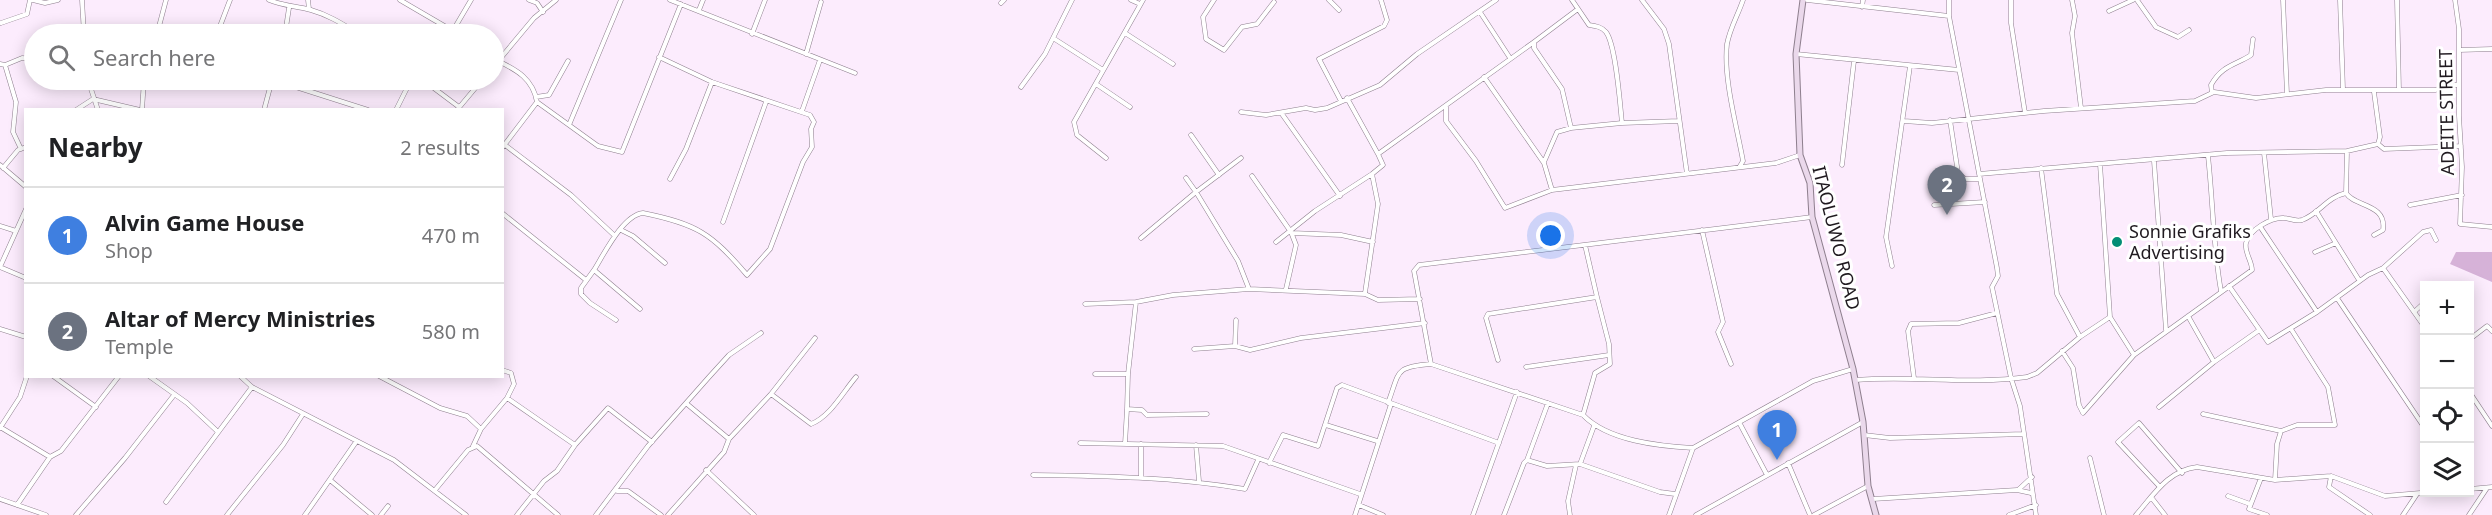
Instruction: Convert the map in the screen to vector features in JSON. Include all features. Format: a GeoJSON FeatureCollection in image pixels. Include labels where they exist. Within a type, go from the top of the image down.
{"type":"FeatureCollection","features":[{"type":"Feature","properties":{"kind":"street"},"geometry":{"type":"LineString","coordinates":[[1,23],[27,14],[31,0],[45,3],[58,0]]}},
{"type":"Feature","properties":{"kind":"street"},"geometry":{"type":"LineString","coordinates":[[82,0],[84,24]]}},
{"type":"Feature","properties":{"kind":"street"},"geometry":{"type":"LineString","coordinates":[[160,24],[166,0]]}},
{"type":"Feature","properties":{"kind":"street"},"geometry":{"type":"LineString","coordinates":[[221,24],[230,0]]}},
{"type":"Feature","properties":{"kind":"street"},"geometry":{"type":"LineString","coordinates":[[269,0],[289,8],[307,9],[342,24]]}},
{"type":"Feature","properties":{"kind":"street"},"geometry":{"type":"LineString","coordinates":[[400,0],[438,24]]}},
{"type":"Feature","properties":{"kind":"street"},"geometry":{"type":"LineString","coordinates":[[457,24],[471,0]]}},
{"type":"Feature","properties":{"kind":"street"},"geometry":{"type":"LineString","coordinates":[[529,0],[537,3],[543,12]]}},
{"type":"Feature","properties":{"kind":"street"},"geometry":{"type":"LineString","coordinates":[[504,54],[556,0]]}},
{"type":"Feature","properties":{"kind":"street"},"geometry":{"type":"LineString","coordinates":[[569,125],[621,0]]}},
{"type":"Feature","properties":{"kind":"street"},"geometry":{"type":"LineString","coordinates":[[670,0],[855,73]]}},
{"type":"Feature","properties":{"kind":"street"},"geometry":{"type":"LineString","coordinates":[[699,10],[703,0]]}},
{"type":"Feature","properties":{"kind":"street"},"geometry":{"type":"LineString","coordinates":[[752,34],[765,0]]}},
{"type":"Feature","properties":{"kind":"street"},"geometry":{"type":"LineString","coordinates":[[1021,87],[1053,38],[1072,0]]}},
{"type":"Feature","properties":{"kind":"street"},"geometry":{"type":"LineString","coordinates":[[1106,158],[1077,135],[1074,122],[1142,2],[1131,0]]}},
{"type":"Feature","properties":{"kind":"street"},"geometry":{"type":"LineString","coordinates":[[1214,0],[1203,17],[1206,39],[1224,50],[1242,27],[1257,24],[1273,1]]}},
{"type":"Feature","properties":{"kind":"street"},"geometry":{"type":"LineString","coordinates":[[1329,0],[1340,10]]}},
{"type":"Feature","properties":{"kind":"street"},"geometry":{"type":"LineString","coordinates":[[1341,101],[1319,59],[1384,26],[1387,20],[1382,0]]}},
{"type":"Feature","properties":{"kind":"street"},"geometry":{"type":"LineString","coordinates":[[1241,112],[1282,114],[1306,108],[1327,108],[1347,98],[1366,93],[1380,85],[1417,54],[1496,0]]}},
{"type":"Feature","properties":{"kind":"street"},"geometry":{"type":"LineString","coordinates":[[1572,0],[1589,25],[1601,27],[1607,33],[1613,48],[1622,123]]}},
{"type":"Feature","properties":{"kind":"street"},"geometry":{"type":"LineString","coordinates":[[1642,0],[1664,29],[1669,44],[1687,174]]}},
{"type":"Feature","properties":{"kind":"street"},"geometry":{"type":"LineString","coordinates":[[1740,166],[1743,161],[1727,65],[1727,47],[1732,22],[1743,0]]}},
{"type":"Feature","properties":{"kind":"street"},"geometry":{"type":"LineString","coordinates":[[1805,0],[1948,16]]}},
{"type":"Feature","properties":{"kind":"street","name":"ITAOLUWO ROAD"},"geometry":{"type":"LineString","coordinates":[[1805,0],[1796,54],[1800,155],[1810,183],[1812,217],[1856,380],[1863,422],[1868,486],[1876,515]]}},
{"type":"Feature","properties":{"kind":"street"},"geometry":{"type":"LineString","coordinates":[[1862,7],[1863,0]]}},
{"type":"Feature","properties":{"kind":"street"},"geometry":{"type":"LineString","coordinates":[[1949,0],[1948,16],[1998,274],[1992,287],[2020,406],[2036,515]]}},
{"type":"Feature","properties":{"kind":"street"},"geometry":{"type":"LineString","coordinates":[[2011,0],[2011,23],[2025,112]]}},
{"type":"Feature","properties":{"kind":"street"},"geometry":{"type":"LineString","coordinates":[[2072,0],[2075,16],[2072,33],[2081,108]]}},
{"type":"Feature","properties":{"kind":"street"},"geometry":{"type":"LineString","coordinates":[[2109,11],[2135,0],[2159,28],[2178,37],[2190,30]]}},
{"type":"Feature","properties":{"kind":"street"},"geometry":{"type":"LineString","coordinates":[[2283,0],[2287,94]]}},
{"type":"Feature","properties":{"kind":"street"},"geometry":{"type":"LineString","coordinates":[[2340,0],[2343,89]]}},
{"type":"Feature","properties":{"kind":"street"},"geometry":{"type":"LineString","coordinates":[[2397,0],[2399,90]]}},
{"type":"Feature","properties":{"kind":"street","name":"ADEITE STREET"},"geometry":{"type":"LineString","coordinates":[[2455,0],[2459,50],[2462,195],[2460,224],[2492,226]]}},
{"type":"Feature","properties":{"kind":"street"},"geometry":{"type":"LineString","coordinates":[[307,2],[307,9]]}},
{"type":"Feature","properties":{"kind":"street"},"geometry":{"type":"LineString","coordinates":[[806,54],[821,2]]}},
{"type":"Feature","properties":{"kind":"street"},"geometry":{"type":"LineString","coordinates":[[504,64],[522,74],[530,82],[536,99],[598,146],[616,151],[625,150],[638,109],[681,4]]}},
{"type":"Feature","properties":{"kind":"street"},"geometry":{"type":"LineString","coordinates":[[287,24],[289,8]]}},
{"type":"Feature","properties":{"kind":"street"},"geometry":{"type":"LineString","coordinates":[[1378,154],[1446,107],[1578,9]]}},
{"type":"Feature","properties":{"kind":"street"},"geometry":{"type":"LineString","coordinates":[[1480,12],[1510,58]]}},
{"type":"Feature","properties":{"kind":"street"},"geometry":{"type":"LineString","coordinates":[[1125,33],[1173,64]]}},
{"type":"Feature","properties":{"kind":"street"},"geometry":{"type":"LineString","coordinates":[[1053,38],[1103,70]]}},
{"type":"Feature","properties":{"kind":"street"},"geometry":{"type":"LineString","coordinates":[[2212,93],[2211,85],[2220,74],[2233,63],[2251,55],[2253,39]]}},
{"type":"Feature","properties":{"kind":"street"},"geometry":{"type":"LineString","coordinates":[[1534,42],[1534,48],[1562,89],[1571,128]]}},
{"type":"Feature","properties":{"kind":"street"},"geometry":{"type":"LineString","coordinates":[[2459,50],[2492,49]]}},
{"type":"Feature","properties":{"kind":"street"},"geometry":{"type":"LineString","coordinates":[[1796,54],[1959,70]]}},
{"type":"Feature","properties":{"kind":"street"},"geometry":{"type":"LineString","coordinates":[[616,320],[584,298],[581,288],[615,236],[634,216],[643,213],[692,225],[726,250],[747,275],[770,249],[812,147],[814,123],[810,115],[712,82],[659,57]]}},
{"type":"Feature","properties":{"kind":"street"},"geometry":{"type":"LineString","coordinates":[[24,58],[3,65],[16,102],[14,132],[23,148],[2,166],[24,185]]}},
{"type":"Feature","properties":{"kind":"street"},"geometry":{"type":"LineString","coordinates":[[802,111],[820,60]]}},
{"type":"Feature","properties":{"kind":"street"},"geometry":{"type":"LineString","coordinates":[[568,61],[549,95],[536,99],[504,146],[571,195],[615,236]]}},
{"type":"Feature","properties":{"kind":"street"},"geometry":{"type":"LineString","coordinates":[[1842,165],[1854,61]]}},
{"type":"Feature","properties":{"kind":"street"},"geometry":{"type":"LineString","coordinates":[[1892,266],[1886,237],[1910,66]]}},
{"type":"Feature","properties":{"kind":"street"},"geometry":{"type":"LineString","coordinates":[[1484,77],[1544,163],[1552,190]]}},
{"type":"Feature","properties":{"kind":"street"},"geometry":{"type":"LineString","coordinates":[[670,178],[686,149],[712,82]]}},
{"type":"Feature","properties":{"kind":"street"},"geometry":{"type":"LineString","coordinates":[[1095,84],[1131,106]]}},
{"type":"Feature","properties":{"kind":"street"},"geometry":{"type":"LineString","coordinates":[[1904,121],[1932,123],[2025,112],[2195,101],[2212,93],[2256,98],[2343,89],[2374,92],[2435,90],[2459,84]]}},
{"type":"Feature","properties":{"kind":"street"},"geometry":{"type":"LineString","coordinates":[[91,90],[97,108]]}},
{"type":"Feature","properties":{"kind":"street"},"geometry":{"type":"LineString","coordinates":[[141,108],[143,90]]}},
{"type":"Feature","properties":{"kind":"street"},"geometry":{"type":"LineString","coordinates":[[265,108],[270,90]]}},
{"type":"Feature","properties":{"kind":"street"},"geometry":{"type":"LineString","coordinates":[[305,90],[362,108]]}},
{"type":"Feature","properties":{"kind":"street"},"geometry":{"type":"LineString","coordinates":[[397,108],[406,90]]}},
{"type":"Feature","properties":{"kind":"street"},"geometry":{"type":"LineString","coordinates":[[436,90],[458,108],[473,90]]}},
{"type":"Feature","properties":{"kind":"street"},"geometry":{"type":"LineString","coordinates":[[2374,92],[2380,137],[2378,144]]}},
{"type":"Feature","properties":{"kind":"street"},"geometry":{"type":"LineString","coordinates":[[1276,242],[1383,165],[1347,98]]}},
{"type":"Feature","properties":{"kind":"street"},"geometry":{"type":"LineString","coordinates":[[79,108],[93,99],[132,108]]}},
{"type":"Feature","properties":{"kind":"street"},"geometry":{"type":"LineString","coordinates":[[723,222],[766,102]]}},
{"type":"Feature","properties":{"kind":"street"},"geometry":{"type":"LineString","coordinates":[[1446,107],[1446,121],[1476,162],[1505,208],[1552,190],[1776,163],[1800,155]]}},
{"type":"Feature","properties":{"kind":"street"},"geometry":{"type":"LineString","coordinates":[[1282,114],[1340,196]]}},
{"type":"Feature","properties":{"kind":"street"},"geometry":{"type":"LineString","coordinates":[[1950,120],[1958,172],[1965,178],[2041,168],[2208,156],[2347,151],[2378,144]]}},
{"type":"Feature","properties":{"kind":"street"},"geometry":{"type":"LineString","coordinates":[[1544,163],[1557,132],[1571,128],[1622,123],[1679,121]]}},
{"type":"Feature","properties":{"kind":"street"},"geometry":{"type":"LineString","coordinates":[[1191,135],[1219,176]]}},
{"type":"Feature","properties":{"kind":"street"},"geometry":{"type":"LineString","coordinates":[[2378,144],[2384,149],[2461,146]]}},
{"type":"Feature","properties":{"kind":"street"},"geometry":{"type":"LineString","coordinates":[[2347,151],[2346,193],[2350,199],[2370,205],[2379,216],[2384,225],[2383,230],[2374,235]]}},
{"type":"Feature","properties":{"kind":"street"},"geometry":{"type":"LineString","coordinates":[[2264,153],[2271,219]]}},
{"type":"Feature","properties":{"kind":"street"},"geometry":{"type":"LineString","coordinates":[[2208,156],[2215,216],[2216,266],[2221,291]]}},
{"type":"Feature","properties":{"kind":"street"},"geometry":{"type":"LineString","coordinates":[[1141,238],[1196,192],[1241,159]]}},
{"type":"Feature","properties":{"kind":"street"},"geometry":{"type":"LineString","coordinates":[[2154,161],[2166,330]]}},
{"type":"Feature","properties":{"kind":"street"},"geometry":{"type":"LineString","coordinates":[[2100,164],[2110,317],[2134,355]]}},
{"type":"Feature","properties":{"kind":"street"},"geometry":{"type":"LineString","coordinates":[[2041,168],[2057,294],[2080,337]]}},
{"type":"Feature","properties":{"kind":"street"},"geometry":{"type":"LineString","coordinates":[[1365,294],[1378,204],[1372,174]]}},
{"type":"Feature","properties":{"kind":"street"},"geometry":{"type":"LineString","coordinates":[[1252,176],[1291,232],[1296,245],[1286,289]]}},
{"type":"Feature","properties":{"kind":"street"},"geometry":{"type":"LineString","coordinates":[[1185,178],[1238,261],[1249,289]]}},
{"type":"Feature","properties":{"kind":"street"},"geometry":{"type":"LineString","coordinates":[[2062,351],[2073,368],[2082,413],[2134,355],[2252,270],[2246,243],[2253,232],[2271,219],[2286,217],[2300,220],[2316,211],[2329,199],[2346,193]]}},
{"type":"Feature","properties":{"kind":"street"},"geometry":{"type":"LineString","coordinates":[[2410,206],[2462,195]]}},
{"type":"Feature","properties":{"kind":"street"},"geometry":{"type":"LineString","coordinates":[[1934,205],[1985,202]]}},
{"type":"Feature","properties":{"kind":"street"},"geometry":{"type":"LineString","coordinates":[[2316,211],[2359,280]]}},
{"type":"Feature","properties":{"kind":"street"},"geometry":{"type":"LineString","coordinates":[[24,213],[0,267],[24,277]]}},
{"type":"Feature","properties":{"kind":"street"},"geometry":{"type":"LineString","coordinates":[[504,215],[586,280]]}},
{"type":"Feature","properties":{"kind":"street"},"geometry":{"type":"LineString","coordinates":[[1431,364],[1414,271],[1419,265],[1812,217]]}},
{"type":"Feature","properties":{"kind":"street"},"geometry":{"type":"LineString","coordinates":[[0,226],[16,231]]}},
{"type":"Feature","properties":{"kind":"street"},"geometry":{"type":"LineString","coordinates":[[2260,227],[2317,312]]}},
{"type":"Feature","properties":{"kind":"street"},"geometry":{"type":"LineString","coordinates":[[621,230],[633,236],[665,263]]}},
{"type":"Feature","properties":{"kind":"street"},"geometry":{"type":"LineString","coordinates":[[1702,230],[1723,321],[1718,332],[1731,364]]}},
{"type":"Feature","properties":{"kind":"street"},"geometry":{"type":"LineString","coordinates":[[2229,286],[2258,331],[2268,342],[2317,312],[2359,280],[2383,268],[2423,232],[2431,230],[2436,240]]}},
{"type":"Feature","properties":{"kind":"street"},"geometry":{"type":"LineString","coordinates":[[1291,232],[1341,235],[1373,242]]}},
{"type":"Feature","properties":{"kind":"street"},"geometry":{"type":"LineString","coordinates":[[2315,252],[2336,243]]}},
{"type":"Feature","properties":{"kind":"street"},"geometry":{"type":"LineString","coordinates":[[1584,415],[1595,373],[1610,364],[1585,245]]}},
{"type":"Feature","properties":{"kind":"street"},"geometry":{"type":"LineString","coordinates":[[2383,268],[2420,320]]}},
{"type":"Feature","properties":{"kind":"street"},"geometry":{"type":"LineString","coordinates":[[594,270],[640,309]]}},
{"type":"Feature","properties":{"kind":"street"},"geometry":{"type":"LineString","coordinates":[[1085,304],[1136,302],[1173,295],[1249,289],[1365,294],[1378,300],[1420,299]]}},
{"type":"Feature","properties":{"kind":"street"},"geometry":{"type":"LineString","coordinates":[[1498,360],[1488,324],[1488,314],[1597,297]]}},
{"type":"Feature","properties":{"kind":"street"},"geometry":{"type":"LineString","coordinates":[[2337,298],[2420,421]]}},
{"type":"Feature","properties":{"kind":"street"},"geometry":{"type":"LineString","coordinates":[[1125,444],[1128,374],[1136,302]]}},
{"type":"Feature","properties":{"kind":"street"},"geometry":{"type":"LineString","coordinates":[[2414,312],[2420,307]]}},
{"type":"Feature","properties":{"kind":"street"},"geometry":{"type":"LineString","coordinates":[[1914,379],[1908,331],[1911,324],[1959,323],[1997,313]]}},
{"type":"Feature","properties":{"kind":"street"},"geometry":{"type":"LineString","coordinates":[[2188,316],[2214,362]]}},
{"type":"Feature","properties":{"kind":"street"},"geometry":{"type":"LineString","coordinates":[[1856,380],[1950,381],[2012,378],[2037,373],[2080,337],[2110,317]]}},
{"type":"Feature","properties":{"kind":"street"},"geometry":{"type":"LineString","coordinates":[[1235,346],[1236,320]]}},
{"type":"Feature","properties":{"kind":"street"},"geometry":{"type":"LineString","coordinates":[[1194,349],[1235,346],[1250,350],[1301,338],[1425,323]]}},
{"type":"Feature","properties":{"kind":"street"},"geometry":{"type":"LineString","coordinates":[[2474,335],[2487,326],[2492,330]]}},
{"type":"Feature","properties":{"kind":"street"},"geometry":{"type":"LineString","coordinates":[[2203,414],[2281,431],[2297,425],[2335,425],[2328,387],[2291,328]]}},
{"type":"Feature","properties":{"kind":"street"},"geometry":{"type":"LineString","coordinates":[[0,329],[24,336]]}},
{"type":"Feature","properties":{"kind":"street"},"geometry":{"type":"LineString","coordinates":[[2159,407],[2214,362],[2258,331]]}},
{"type":"Feature","properties":{"kind":"street"},"geometry":{"type":"LineString","coordinates":[[596,515],[652,442],[729,355],[761,333]]}},
{"type":"Feature","properties":{"kind":"street"},"geometry":{"type":"LineString","coordinates":[[668,515],[724,452],[729,439],[771,394],[815,338]]}},
{"type":"Feature","properties":{"kind":"street"},"geometry":{"type":"LineString","coordinates":[[1526,368],[1589,360],[1609,355]]}},
{"type":"Feature","properties":{"kind":"street"},"geometry":{"type":"LineString","coordinates":[[1355,515],[1401,370],[1406,366],[1431,364],[1517,392],[1584,415],[1593,426],[1626,438],[1693,448],[1740,424],[1807,384],[1853,369]]}},
{"type":"Feature","properties":{"kind":"street"},"geometry":{"type":"LineString","coordinates":[[435,490],[473,446],[481,429],[507,398],[514,384],[511,374],[504,371]]}},
{"type":"Feature","properties":{"kind":"street"},"geometry":{"type":"LineString","coordinates":[[1095,374],[1128,374]]}},
{"type":"Feature","properties":{"kind":"street"},"geometry":{"type":"LineString","coordinates":[[771,394],[811,424],[828,411],[856,377]]}},
{"type":"Feature","properties":{"kind":"street"},"geometry":{"type":"LineString","coordinates":[[26,378],[20,397],[0,427],[50,457]]}},
{"type":"Feature","properties":{"kind":"street"},"geometry":{"type":"LineString","coordinates":[[56,378],[96,407]]}},
{"type":"Feature","properties":{"kind":"street"},"geometry":{"type":"LineString","coordinates":[[17,505],[50,457],[61,451],[118,378]]}},
{"type":"Feature","properties":{"kind":"street"},"geometry":{"type":"LineString","coordinates":[[152,378],[217,431]]}},
{"type":"Feature","properties":{"kind":"street"},"geometry":{"type":"LineString","coordinates":[[242,378],[252,387],[394,460],[435,490],[459,513],[466,515]]}},
{"type":"Feature","properties":{"kind":"street"},"geometry":{"type":"LineString","coordinates":[[383,378],[440,408],[467,416],[481,429]]}},
{"type":"Feature","properties":{"kind":"street"},"geometry":{"type":"LineString","coordinates":[[1269,463],[1281,436],[1318,446],[1340,386],[1499,443]]}},
{"type":"Feature","properties":{"kind":"street"},"geometry":{"type":"LineString","coordinates":[[166,502],[212,444],[217,431],[252,387]]}},
{"type":"Feature","properties":{"kind":"street"},"geometry":{"type":"LineString","coordinates":[[1473,515],[1517,392]]}},
{"type":"Feature","properties":{"kind":"street"},"geometry":{"type":"LineString","coordinates":[[76,515],[125,458],[174,395]]}},
{"type":"Feature","properties":{"kind":"street"},"geometry":{"type":"LineString","coordinates":[[507,398],[576,445]]}},
{"type":"Feature","properties":{"kind":"street"},"geometry":{"type":"LineString","coordinates":[[2474,400],[2492,426]]}},
{"type":"Feature","properties":{"kind":"street"},"geometry":{"type":"LineString","coordinates":[[1504,515],[1548,403]]}},
{"type":"Feature","properties":{"kind":"street"},"geometry":{"type":"LineString","coordinates":[[687,404],[729,439]]}},
{"type":"Feature","properties":{"kind":"street"},"geometry":{"type":"LineString","coordinates":[[517,515],[533,494],[557,471],[608,408],[652,442]]}},
{"type":"Feature","properties":{"kind":"street"},"geometry":{"type":"LineString","coordinates":[[1127,409],[1142,410],[1147,415],[1207,414]]}},
{"type":"Feature","properties":{"kind":"street"},"geometry":{"type":"LineString","coordinates":[[227,515],[283,445],[303,414]]}},
{"type":"Feature","properties":{"kind":"street"},"geometry":{"type":"LineString","coordinates":[[1696,515],[1863,422]]}},
{"type":"Feature","properties":{"kind":"street"},"geometry":{"type":"LineString","coordinates":[[2160,487],[2118,442],[2139,423],[2182,473]]}},
{"type":"Feature","properties":{"kind":"street"},"geometry":{"type":"LineString","coordinates":[[1740,424],[1767,474]]}},
{"type":"Feature","properties":{"kind":"street"},"geometry":{"type":"LineString","coordinates":[[1326,425],[1377,441]]}},
{"type":"Feature","properties":{"kind":"street"},"geometry":{"type":"LineString","coordinates":[[1570,515],[1568,501],[1578,465],[1593,426]]}},
{"type":"Feature","properties":{"kind":"street"},"geometry":{"type":"LineString","coordinates":[[2275,480],[2277,444],[2281,431]]}},
{"type":"Feature","properties":{"kind":"street"},"geometry":{"type":"LineString","coordinates":[[1863,435],[1890,438],[2024,434]]}},
{"type":"Feature","properties":{"kind":"street"},"geometry":{"type":"LineString","coordinates":[[304,515],[356,442]]}},
{"type":"Feature","properties":{"kind":"street"},"geometry":{"type":"LineString","coordinates":[[1080,443],[1223,446],[1360,494]]}},
{"type":"Feature","properties":{"kind":"street"},"geometry":{"type":"LineString","coordinates":[[1141,444],[1141,477]]}},
{"type":"Feature","properties":{"kind":"street"},"geometry":{"type":"LineString","coordinates":[[1196,445],[1199,481]]}},
{"type":"Feature","properties":{"kind":"street"},"geometry":{"type":"LineString","coordinates":[[473,446],[477,446],[558,515]]}},
{"type":"Feature","properties":{"kind":"street"},"geometry":{"type":"LineString","coordinates":[[1669,515],[1693,448]]}},
{"type":"Feature","properties":{"kind":"street"},"geometry":{"type":"LineString","coordinates":[[2090,458],[2104,515]]}},
{"type":"Feature","properties":{"kind":"street"},"geometry":{"type":"LineString","coordinates":[[1033,475],[1141,477],[1199,481],[1245,489],[1258,460]]}},
{"type":"Feature","properties":{"kind":"street"},"geometry":{"type":"LineString","coordinates":[[1527,460],[1547,466],[1578,465],[1660,492],[1675,494]]}},
{"type":"Feature","properties":{"kind":"street"},"geometry":{"type":"LineString","coordinates":[[1788,463],[1812,515],[1868,486]]}},
{"type":"Feature","properties":{"kind":"street"},"geometry":{"type":"LineString","coordinates":[[2136,515],[2160,487],[2175,474],[2197,467],[2275,480],[2331,476],[2385,496],[2420,494]]}},
{"type":"Feature","properties":{"kind":"street"},"geometry":{"type":"LineString","coordinates":[[706,470],[754,515]]}},
{"type":"Feature","properties":{"kind":"street"},"geometry":{"type":"LineString","coordinates":[[2331,476],[2329,487],[2370,515]]}},
{"type":"Feature","properties":{"kind":"street"},"geometry":{"type":"LineString","coordinates":[[2017,490],[2032,477]]}},
{"type":"Feature","properties":{"kind":"street"},"geometry":{"type":"LineString","coordinates":[[2260,478],[2248,509],[2267,515]]}},
{"type":"Feature","properties":{"kind":"street"},"geometry":{"type":"LineString","coordinates":[[330,480],[372,515]]}},
{"type":"Feature","properties":{"kind":"street"},"geometry":{"type":"LineString","coordinates":[[2474,488],[2489,487]]}},
{"type":"Feature","properties":{"kind":"street"},"geometry":{"type":"LineString","coordinates":[[2469,515],[2489,487]]}},
{"type":"Feature","properties":{"kind":"street"},"geometry":{"type":"LineString","coordinates":[[614,493],[618,490],[628,490],[659,514]]}},
{"type":"Feature","properties":{"kind":"street"},"geometry":{"type":"LineString","coordinates":[[1873,499],[2017,490],[2031,493]]}},
{"type":"Feature","properties":{"kind":"street"},"geometry":{"type":"LineString","coordinates":[[2403,515],[2416,494]]}},
{"type":"Feature","properties":{"kind":"street"},"geometry":{"type":"LineString","coordinates":[[2228,496],[2250,504]]}},
{"type":"Feature","properties":{"kind":"street"},"geometry":{"type":"LineString","coordinates":[[2151,497],[2165,515]]}},
{"type":"Feature","properties":{"kind":"street"},"geometry":{"type":"LineString","coordinates":[[0,499],[46,515]]}},
{"type":"Feature","properties":{"kind":"street"},"geometry":{"type":"LineString","coordinates":[[1359,505],[1383,515]]}},
{"type":"Feature","properties":{"kind":"street"},"geometry":{"type":"LineString","coordinates":[[2009,515],[2036,505]]}},
{"type":"Feature","properties":{"kind":"street"},"geometry":{"type":"LineString","coordinates":[[381,515],[388,506]]}},
{"type":"Feature","properties":{"kind":"shaded area"},"geometry":{"type":"Polygon","coordinates":[[[2456,252],[2492,252],[2492,282],[2450,264],[2456,252]]]}},
{"type":"Feature","properties":{"kind":"place","name":"Altar of Mercy Ministries"},"geometry":{"type":"Point","coordinates":[1947,215]}},
{"type":"Feature","properties":{"kind":"place","name":"Sonnie Grafiks Advertising"},"geometry":{"type":"Point","coordinates":[2117,242]}},
{"type":"Feature","properties":{"kind":"place","name":"Alvin Game House"},"geometry":{"type":"Point","coordinates":[1777,460]}}]}
